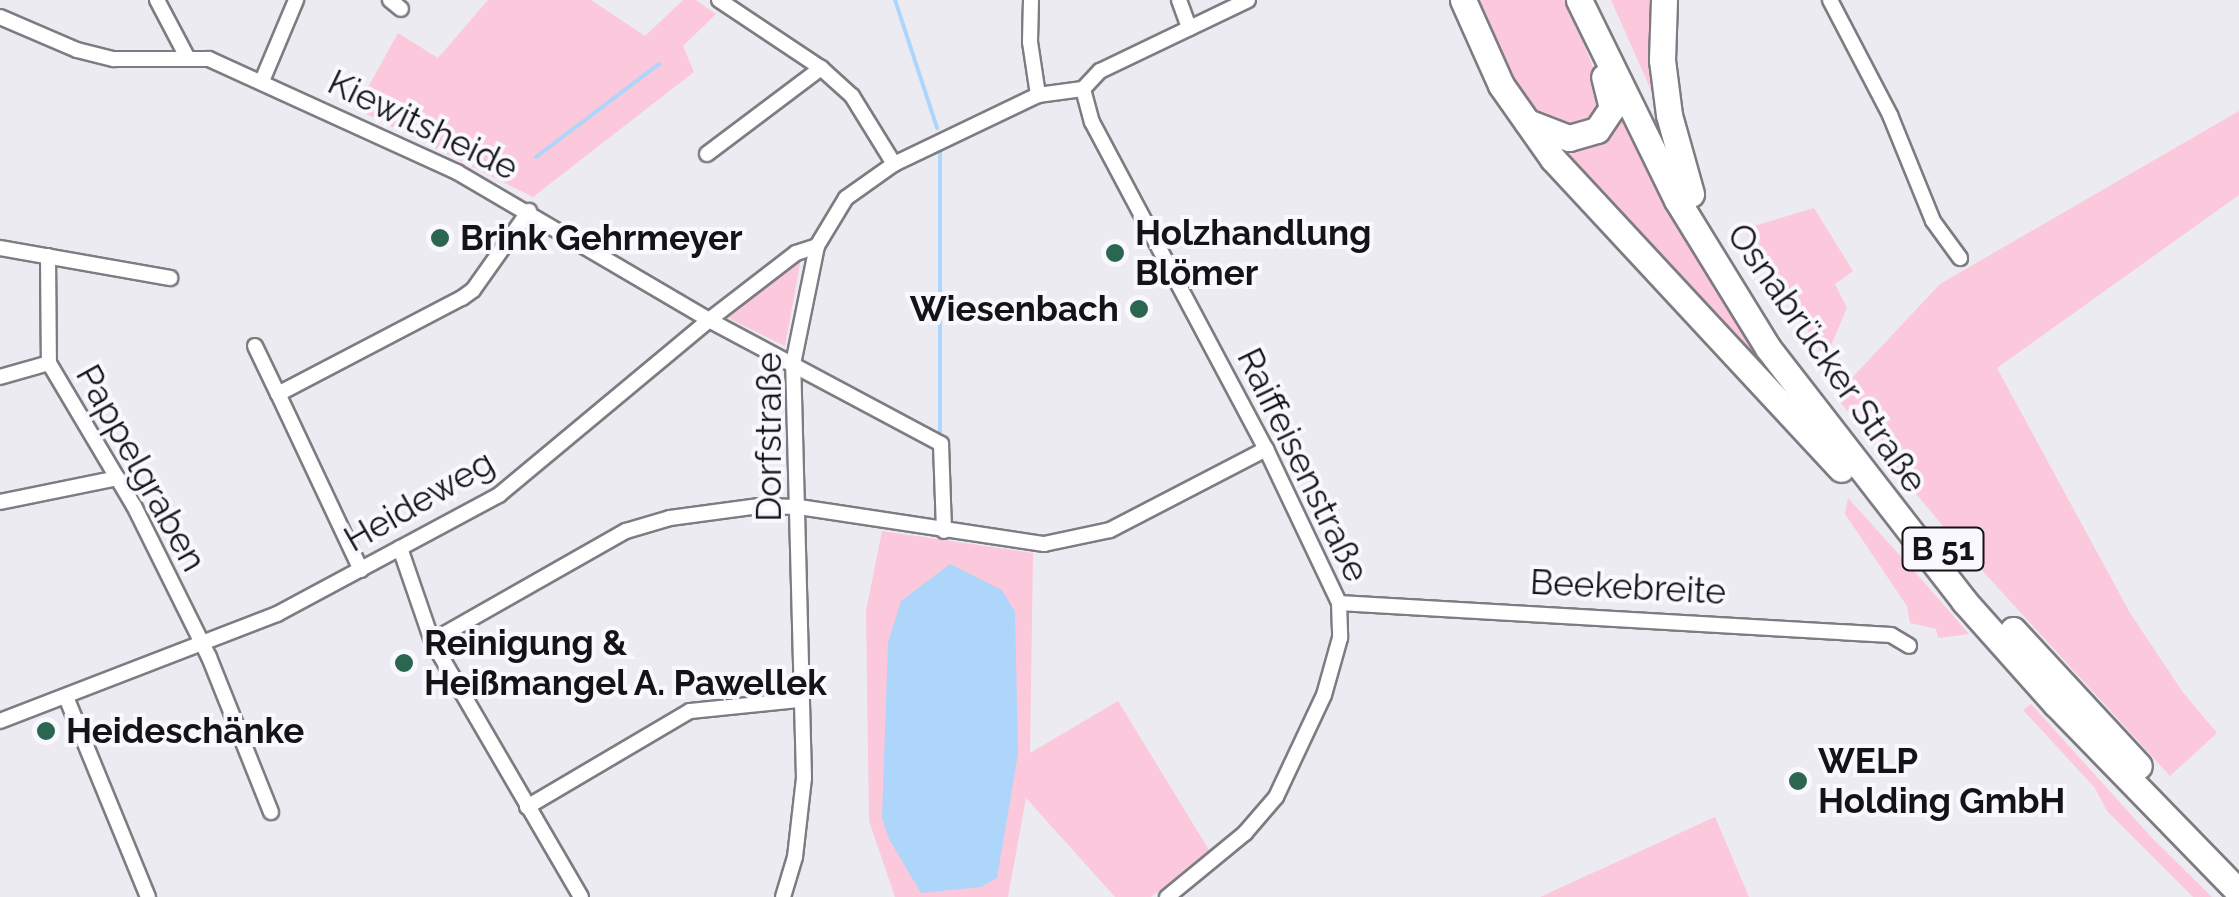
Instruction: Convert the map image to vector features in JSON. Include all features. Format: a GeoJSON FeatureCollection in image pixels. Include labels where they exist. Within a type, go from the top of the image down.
{"type":"FeatureCollection","features":[{"type":"Feature","properties":{"kind":"highway"},"geometry":{"type":"LineString","coordinates":[[1462,0],[1522,118],[1584,196],[1964,601]]}},
{"type":"Feature","properties":{"kind":"highway","name":"Osnabrücker Straße"},"geometry":{"type":"LineString","coordinates":[[1579,0],[1676,200],[1768,348],[1964,601],[2228,865]]}},
{"type":"Feature","properties":{"kind":"highway","name":"Osnabrücker Straße"},"geometry":{"type":"LineString","coordinates":[[1595,0],[1637,94],[1690,194],[1788,352],[1897,496],[2228,865],[2239,892]]}},
{"type":"Feature","properties":{"kind":"highway"},"geometry":{"type":"LineString","coordinates":[[1664,0],[1662,60],[1669,114],[1690,194]]}},
{"type":"Feature","properties":{"kind":"highway"},"geometry":{"type":"LineString","coordinates":[[1522,118],[1552,136],[1569,138],[1596,130],[1605,120],[1612,108],[1612,95],[1594,52],[1591,28]]}},
{"type":"Feature","properties":{"kind":"highway"},"geometry":{"type":"LineString","coordinates":[[2228,865],[2228,897]]}},
{"type":"Feature","properties":{"kind":"street"},"geometry":{"type":"LineString","coordinates":[[157,0],[188,56]]}},
{"type":"Feature","properties":{"kind":"street"},"geometry":{"type":"LineString","coordinates":[[262,81],[296,0]]}},
{"type":"Feature","properties":{"kind":"street"},"geometry":{"type":"LineString","coordinates":[[718,0],[821,68],[852,96],[894,164]]}},
{"type":"Feature","properties":{"kind":"street"},"geometry":{"type":"LineString","coordinates":[[1031,0],[1032,60],[1038,95]]}},
{"type":"Feature","properties":{"kind":"street"},"geometry":{"type":"LineString","coordinates":[[1179,0],[1189,28]]}},
{"type":"Feature","properties":{"kind":"street","name":"Dorfstraße"},"geometry":{"type":"LineString","coordinates":[[784,897],[795,857],[804,778],[798,700],[799,508],[793,364],[817,246],[846,198],[894,164],[1038,95],[1082,90],[1100,72],[1248,0]]}},
{"type":"Feature","properties":{"kind":"street"},"geometry":{"type":"LineString","coordinates":[[1830,0],[1890,115],[1934,221],[1960,258]]}},
{"type":"Feature","properties":{"kind":"street","name":"Kiewitsheide"},"geometry":{"type":"LineString","coordinates":[[0,17],[77,50],[114,59],[210,59],[457,172],[529,211],[709,320],[941,444],[944,532]]}},
{"type":"Feature","properties":{"kind":"street"},"geometry":{"type":"LineString","coordinates":[[707,154],[821,68]]}},
{"type":"Feature","properties":{"kind":"street","name":"Raiffeisenstraße"},"geometry":{"type":"LineString","coordinates":[[1082,90],[1092,122],[1266,450],[1340,603],[1340,638],[1324,695],[1276,796],[1245,833],[1167,897]]}},
{"type":"Feature","properties":{"kind":"street"},"geometry":{"type":"LineString","coordinates":[[278,394],[474,290],[529,211]]}},
{"type":"Feature","properties":{"kind":"street","name":"Heideweg"},"geometry":{"type":"LineString","coordinates":[[0,721],[277,614],[499,495],[709,320],[796,253],[817,246]]}},
{"type":"Feature","properties":{"kind":"street"},"geometry":{"type":"LineString","coordinates":[[0,248],[170,278]]}},
{"type":"Feature","properties":{"kind":"street","name":"Pappelgraben"},"geometry":{"type":"LineString","coordinates":[[48,256],[49,363],[118,478],[200,645],[272,812]]}},
{"type":"Feature","properties":{"kind":"street"},"geometry":{"type":"LineString","coordinates":[[255,346],[362,570]]}},
{"type":"Feature","properties":{"kind":"street"},"geometry":{"type":"LineString","coordinates":[[0,377],[49,363]]}},
{"type":"Feature","properties":{"kind":"street"},"geometry":{"type":"LineString","coordinates":[[432,641],[626,531],[688,515],[758,506],[799,508],[1044,544],[1110,530],[1266,450]]}},
{"type":"Feature","properties":{"kind":"street"},"geometry":{"type":"LineString","coordinates":[[0,502],[118,478]]}},
{"type":"Feature","properties":{"kind":"street"},"geometry":{"type":"LineString","coordinates":[[400,548],[432,641],[582,897]]}},
{"type":"Feature","properties":{"kind":"street","name":"Beekebreite"},"geometry":{"type":"LineString","coordinates":[[1340,603],[1872,633],[1891,635],[1909,646]]}},
{"type":"Feature","properties":{"kind":"street"},"geometry":{"type":"LineString","coordinates":[[66,696],[148,897]]}},
{"type":"Feature","properties":{"kind":"street"},"geometry":{"type":"LineString","coordinates":[[528,808],[690,711],[798,700]]}},
{"type":"Feature","properties":{"kind":"shaded area"},"geometry":{"type":"Polygon","coordinates":[[[488,0],[591,0],[645,36],[683,0],[696,0],[716,14],[683,46],[694,72],[533,197],[356,109],[398,33],[438,58],[488,0]]]}},
{"type":"Feature","properties":{"kind":"shaded area"},"geometry":{"type":"Polygon","coordinates":[[[1476,0],[1566,0],[1595,72],[1601,96],[1598,117],[1573,130],[1549,127],[1519,98],[1476,0]]]}},
{"type":"Feature","properties":{"kind":"shaded area"},"geometry":{"type":"Polygon","coordinates":[[[1611,0],[1656,0],[1651,90],[1611,0]]]}},
{"type":"Feature","properties":{"kind":"shaded area"},"geometry":{"type":"Polygon","coordinates":[[[2239,111],[2239,195],[1997,368],[2130,613],[2182,691],[2217,733],[2170,776],[1957,543],[1835,396],[1940,284],[2239,111]]]}},
{"type":"Feature","properties":{"kind":"shaded area"},"geometry":{"type":"Polygon","coordinates":[[[1623,116],[1801,411],[1551,145],[1573,150],[1607,137],[1623,116]]]}},
{"type":"Feature","properties":{"kind":"shaded area"},"geometry":{"type":"Polygon","coordinates":[[[1814,208],[1853,271],[1835,284],[1847,308],[1825,359],[1744,229],[1814,208]]]}},
{"type":"Feature","properties":{"kind":"shaded area"},"geometry":{"type":"Polygon","coordinates":[[[801,258],[785,346],[728,318],[801,258]]]}},
{"type":"Feature","properties":{"kind":"shaded area"},"geometry":{"type":"Polygon","coordinates":[[[1848,498],[1969,634],[1938,638],[1936,629],[1910,623],[1907,606],[1845,514],[1848,498]]]}},
{"type":"Feature","properties":{"kind":"shaded area"},"geometry":{"type":"Polygon","coordinates":[[[882,531],[1033,553],[1030,753],[1118,701],[1209,850],[1151,897],[1115,897],[1026,798],[1008,897],[895,897],[869,821],[866,611],[882,531]]]}},
{"type":"Feature","properties":{"kind":"shaded area"},"geometry":{"type":"Polygon","coordinates":[[[2031,704],[2152,838],[2212,897],[2193,897],[2107,811],[2095,788],[2023,710],[2031,704]]]}},
{"type":"Feature","properties":{"kind":"shaded area"},"geometry":{"type":"Polygon","coordinates":[[[1715,817],[1749,897],[1540,897],[1715,817]]]}},
{"type":"Feature","properties":{"kind":"water"},"geometry":{"type":"Polygon","coordinates":[[[950,564],[1002,590],[1015,612],[1018,754],[997,878],[981,887],[921,893],[889,839],[882,818],[888,643],[901,601],[950,564]]]}},
{"type":"Feature","properties":{"kind":"waterway"},"geometry":{"type":"LineString","coordinates":[[895,0],[937,128]]}},
{"type":"Feature","properties":{"kind":"waterway"},"geometry":{"type":"LineString","coordinates":[[536,157],[659,64]]}},
{"type":"Feature","properties":{"kind":"waterway"},"geometry":{"type":"LineString","coordinates":[[940,150],[940,432]]}},
{"type":"Feature","properties":{"kind":"place","name":"Brink Gehrmeyer"},"geometry":{"type":"Point","coordinates":[440,238]}},
{"type":"Feature","properties":{"kind":"place","name":"Holzhandlung Blömer"},"geometry":{"type":"Point","coordinates":[1115,253]}},
{"type":"Feature","properties":{"kind":"place","name":"Wiesenbach"},"geometry":{"type":"Point","coordinates":[1139,309]}},
{"type":"Feature","properties":{"kind":"place","name":"Reinigung & Heißmangel A. Pawellek"},"geometry":{"type":"Point","coordinates":[404,663]}},
{"type":"Feature","properties":{"kind":"place","name":"Heideschänke"},"geometry":{"type":"Point","coordinates":[46,731]}},
{"type":"Feature","properties":{"kind":"place","name":"WELP Holding GmbH"},"geometry":{"type":"Point","coordinates":[1798,781]}}]}
